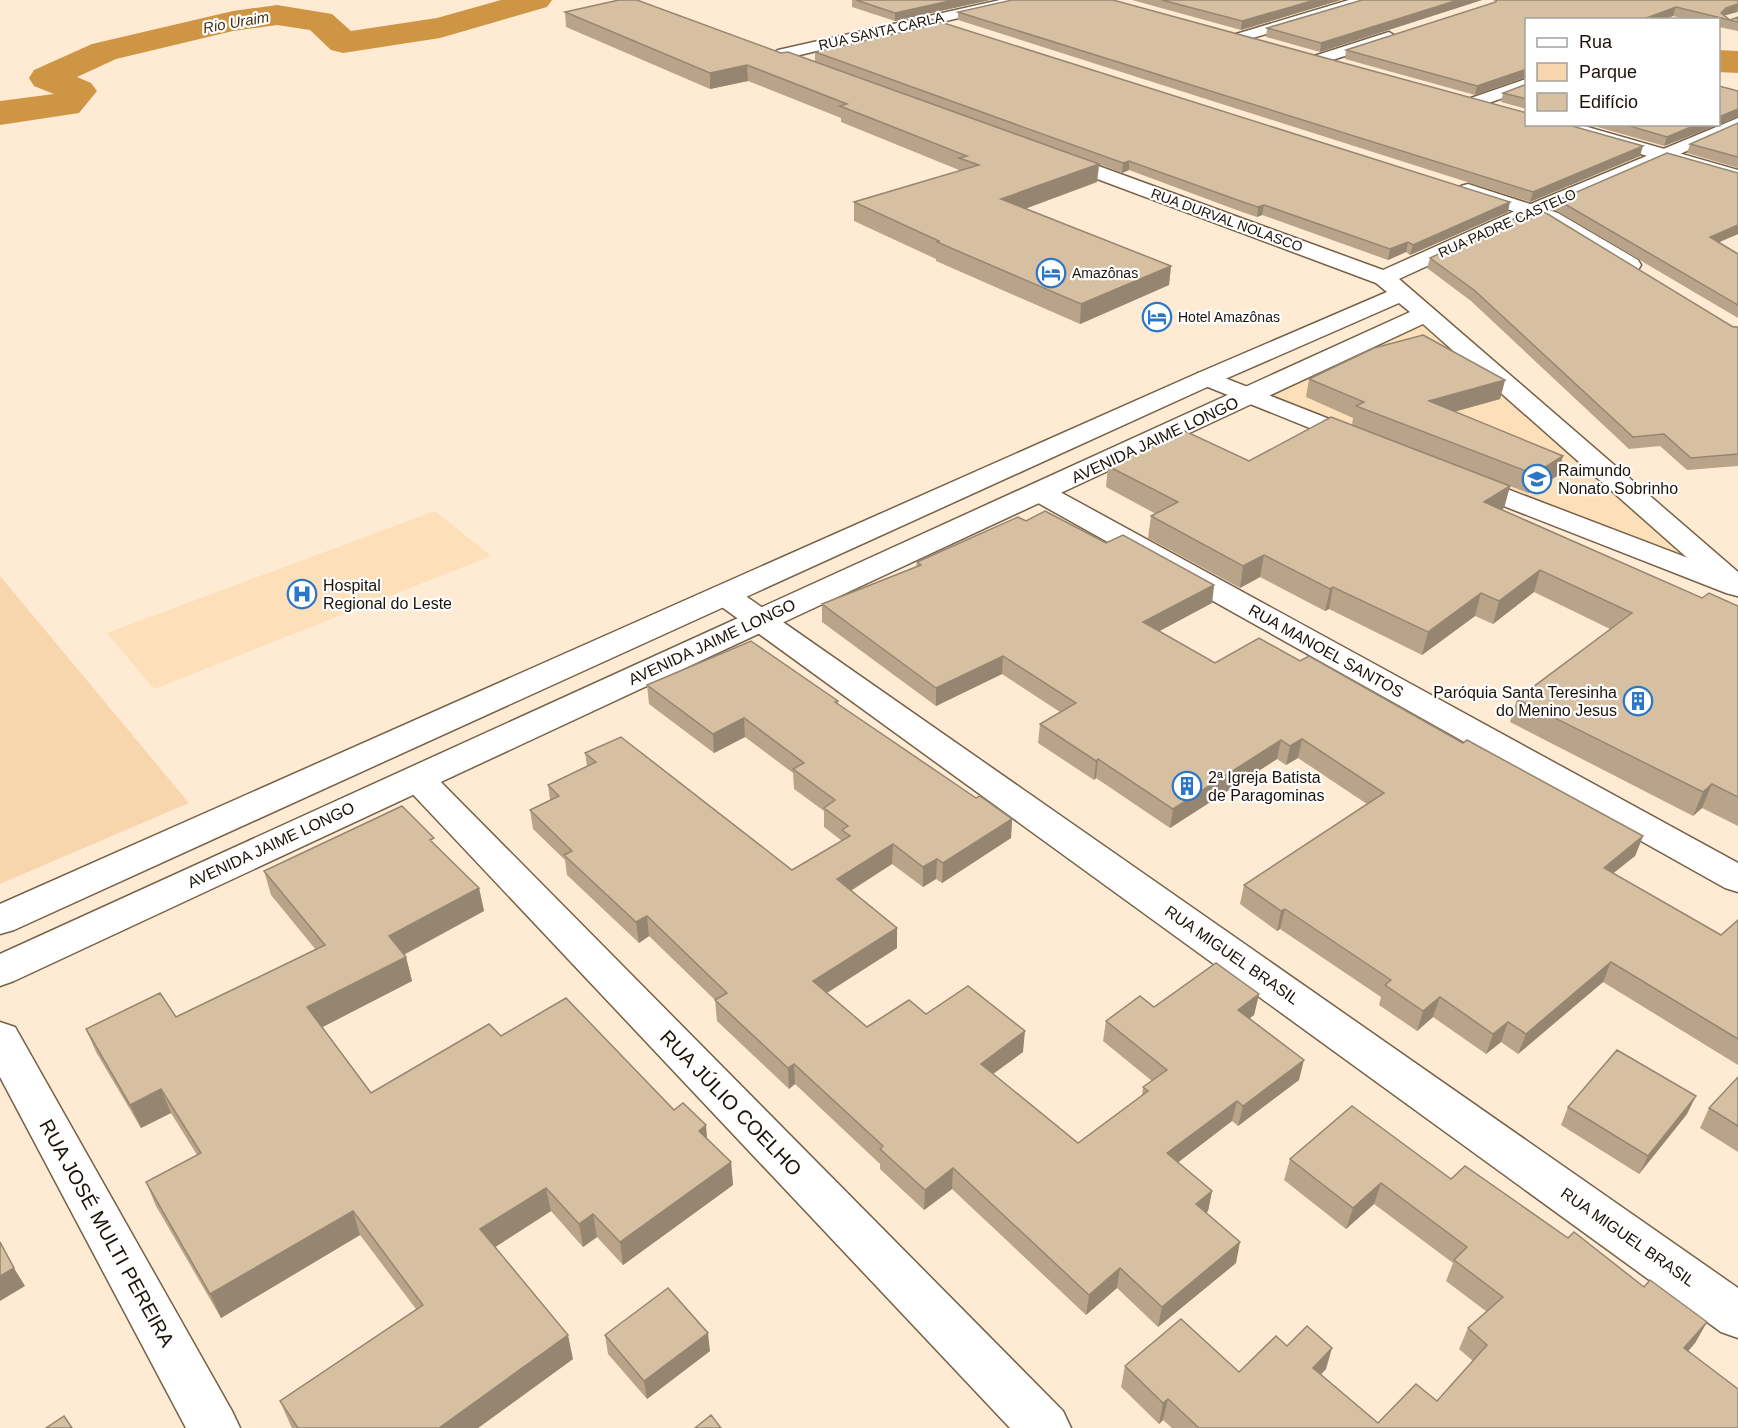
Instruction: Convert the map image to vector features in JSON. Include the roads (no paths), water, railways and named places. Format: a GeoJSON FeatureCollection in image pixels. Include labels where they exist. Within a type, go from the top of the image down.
{"type":"FeatureCollection","features":[{"type":"Feature","properties":{"kind":"street","name":"RUA SANTA CARLA"},"geometry":{"type":"LineString","coordinates":[[778,55],[1019,0]]}},
{"type":"Feature","properties":{"kind":"street"},"geometry":{"type":"LineString","coordinates":[[1275,46],[1235,35],[1365,0]]}},
{"type":"Feature","properties":{"kind":"street"},"geometry":{"type":"LineString","coordinates":[[932,20],[966,30]]}},
{"type":"Feature","properties":{"kind":"street"},"geometry":{"type":"LineString","coordinates":[[1354,68],[1314,57],[1398,34]]}},
{"type":"Feature","properties":{"kind":"street"},"geometry":{"type":"LineString","coordinates":[[756,47],[811,68]]}},
{"type":"Feature","properties":{"kind":"street"},"geometry":{"type":"LineString","coordinates":[[1507,111],[1472,101],[1525,85]]}},
{"type":"Feature","properties":{"kind":"street","name":"RUA PADRE CASTELO"},"geometry":{"type":"LineString","coordinates":[[1404,295],[1533,210],[1738,123]]}},
{"type":"Feature","properties":{"kind":"street"},"geometry":{"type":"LineString","coordinates":[[1563,126],[1738,176]]}},
{"type":"Feature","properties":{"kind":"street","name":"RUA DURVAL NOLASCO"},"geometry":{"type":"LineString","coordinates":[[1036,150],[1404,295],[1738,587]]}},
{"type":"Feature","properties":{"kind":"street"},"geometry":{"type":"LineString","coordinates":[[1454,185],[1533,210],[1568,226],[1644,273]]}},
{"type":"Feature","properties":{"kind":"street"},"geometry":{"type":"LineString","coordinates":[[0,920],[1208,378],[1404,295]]}},
{"type":"Feature","properties":{"kind":"street","name":"AVENIDA JAIME LONGO"},"geometry":{"type":"LineString","coordinates":[[0,971],[1249,396],[1404,295]]}},
{"type":"Feature","properties":{"kind":"street"},"geometry":{"type":"LineString","coordinates":[[1208,378],[1382,448]]}},
{"type":"Feature","properties":{"kind":"street"},"geometry":{"type":"LineString","coordinates":[[1438,470],[1738,587]]}},
{"type":"Feature","properties":{"kind":"street","name":"RUA MANOEL SANTOS"},"geometry":{"type":"LineString","coordinates":[[1041,493],[1738,879]]}},
{"type":"Feature","properties":{"kind":"street","name":"RUA MIGUEL BRASIL"},"geometry":{"type":"LineString","coordinates":[[726,596],[1738,1316]]}},
{"type":"Feature","properties":{"kind":"street","name":"RUA JÚLIO COELHO"},"geometry":{"type":"LineString","coordinates":[[417,778],[1045,1428]]}},
{"type":"Feature","properties":{"kind":"street","name":"RUA JOSÉ MULTI PEREIRA"},"geometry":{"type":"LineString","coordinates":[[0,1038],[214,1428]]}},
{"type":"Feature","properties":{"kind":"waterway","name":"Rio Uraim"},"geometry":{"type":"LineString","coordinates":[[0,113],[65,105],[78,91],[47,78],[104,51],[233,21],[277,15],[320,21],[343,43],[440,28],[536,0]]}},
{"type":"Feature","properties":{"kind":"waterway"},"geometry":{"type":"LineString","coordinates":[[1720,61],[1738,62]]}},
{"type":"Feature","properties":{"kind":"place","name":"Amazônas"},"geometry":{"type":"Point","coordinates":[1051,273]}},
{"type":"Feature","properties":{"kind":"place","name":"Hotel Amazônas"},"geometry":{"type":"Point","coordinates":[1157,317]}},
{"type":"Feature","properties":{"kind":"place","name":"Raimundo Nonato Sobrinho"},"geometry":{"type":"Point","coordinates":[1537,479]}},
{"type":"Feature","properties":{"kind":"place","name":"Hospital Regional do Leste"},"geometry":{"type":"Point","coordinates":[302,594]}},
{"type":"Feature","properties":{"kind":"place","name":"Paróquia Santa Teresinha do Menino Jesus"},"geometry":{"type":"Point","coordinates":[1638,701]}},
{"type":"Feature","properties":{"kind":"place","name":"2ª Igreja Batista de Paragominas"},"geometry":{"type":"Point","coordinates":[1187,786]}}]}
